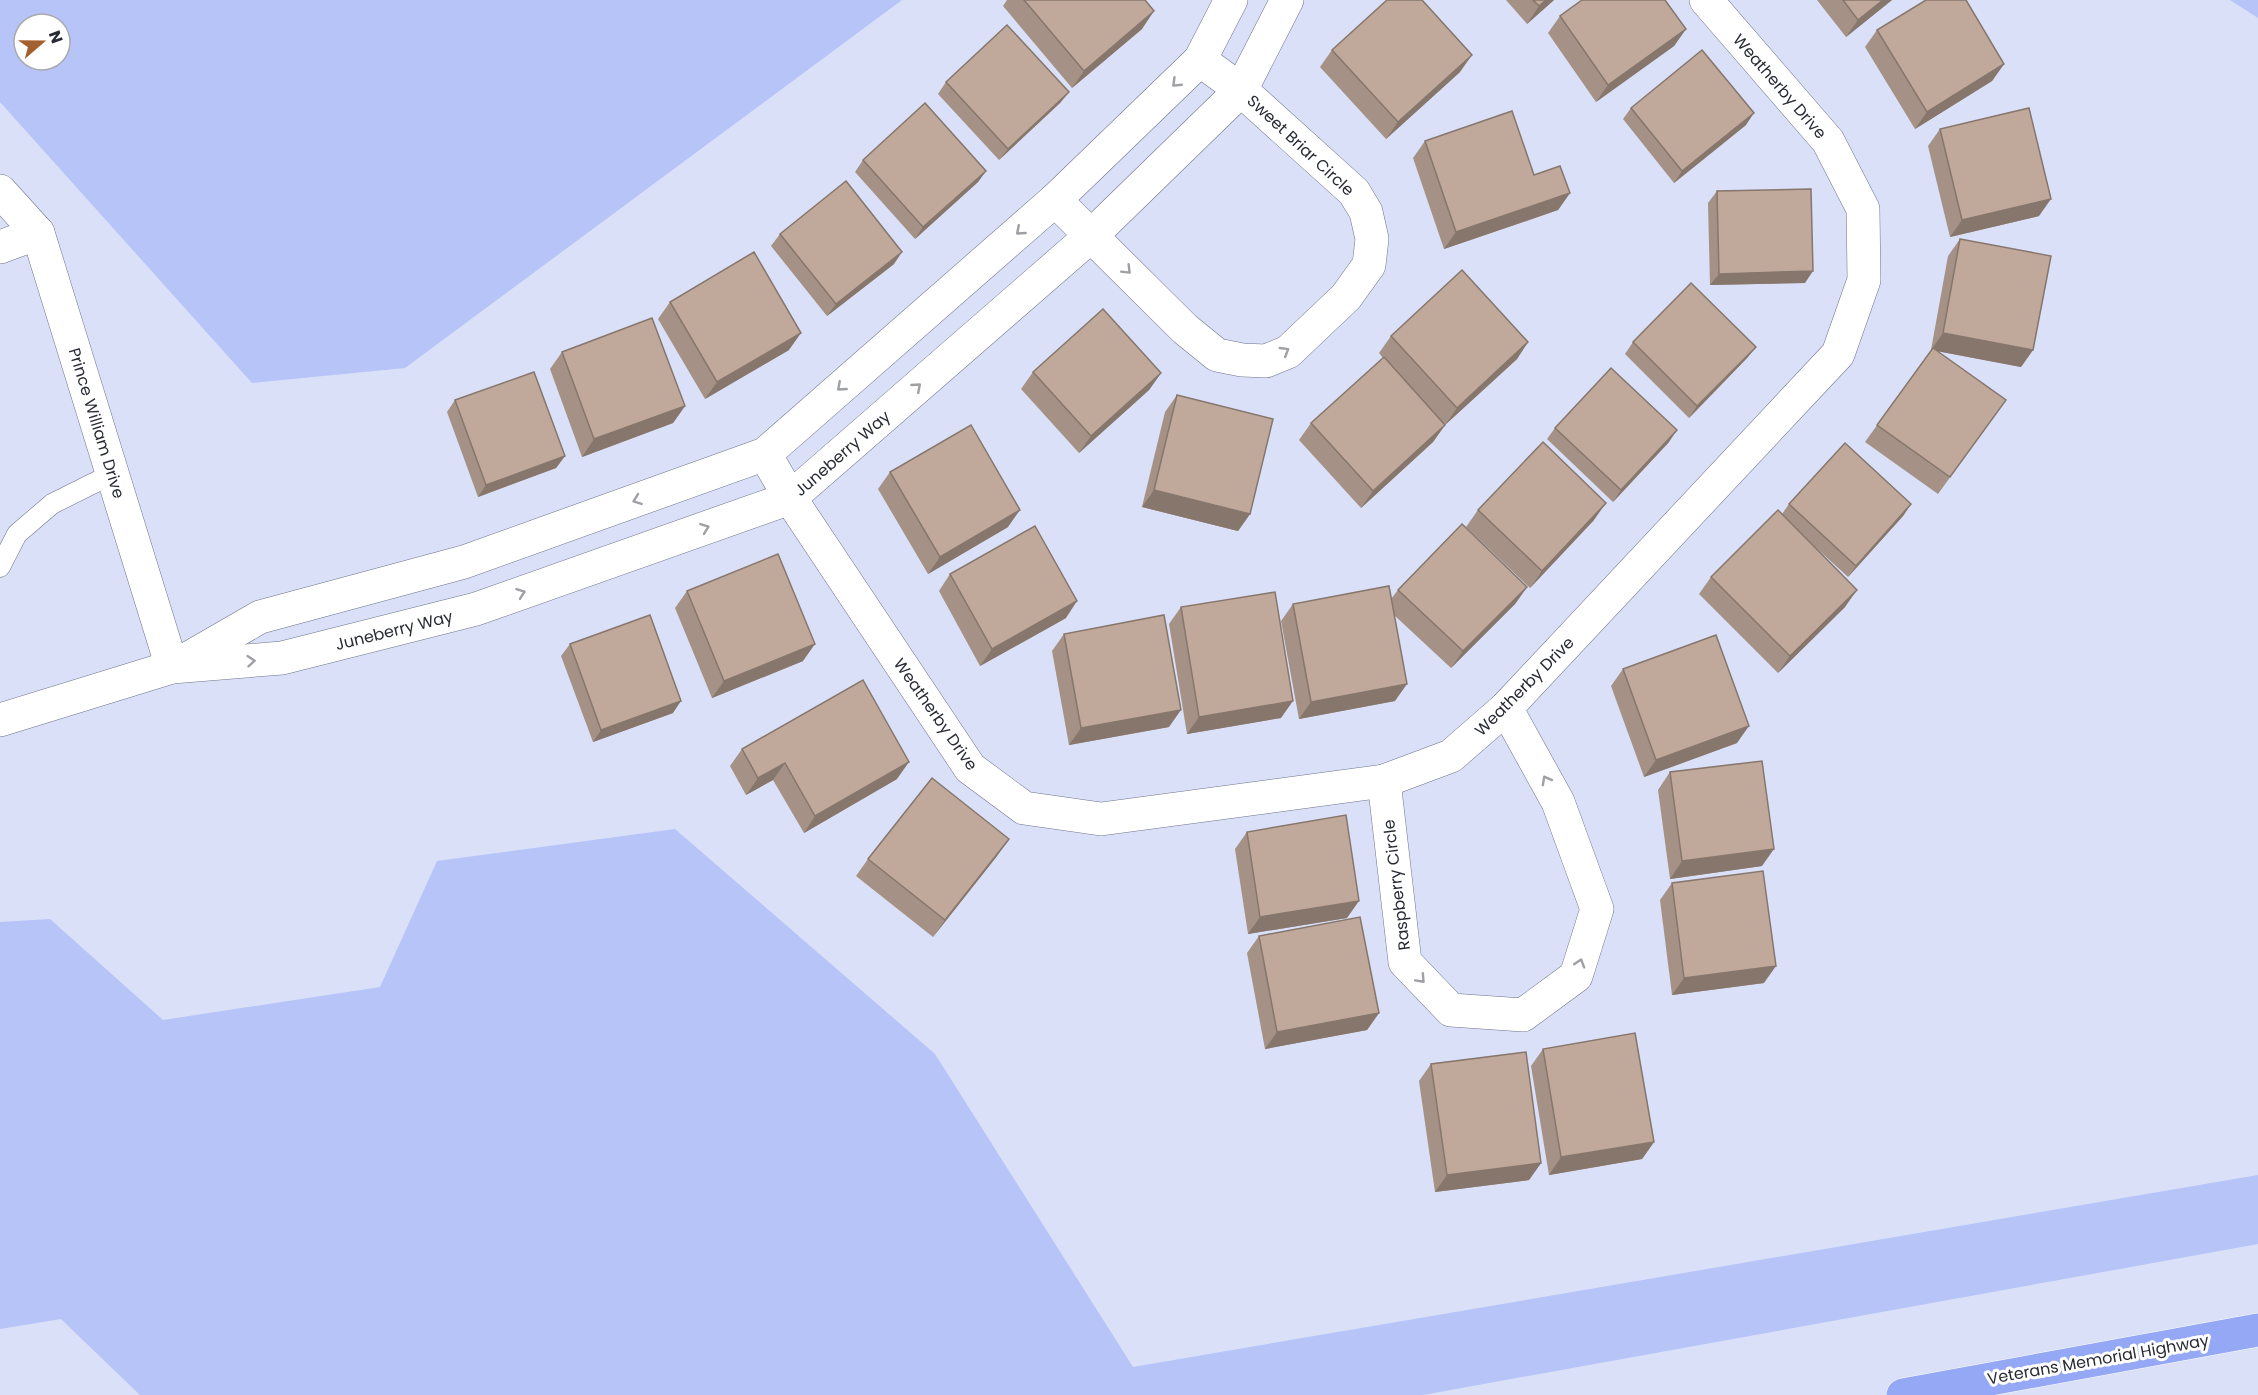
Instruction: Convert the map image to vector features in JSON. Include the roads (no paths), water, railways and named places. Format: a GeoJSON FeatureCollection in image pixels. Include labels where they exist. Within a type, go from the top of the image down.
{"type":"FeatureCollection","features":[{"type":"Feature","properties":{"kind":"highway","name":"Veterans Memorial Highway"},"geometry":{"type":"LineString","coordinates":[[1903,1395],[2258,1330]]}},
{"type":"Feature","properties":{"kind":"street","name":"Juneberry Way"},"geometry":{"type":"LineString","coordinates":[[172,667],[260,617],[464,562],[765,454],[1055,200],[1200,60],[1231,0]]}},
{"type":"Feature","properties":{"kind":"street","name":"Juneberry Way"},"geometry":{"type":"LineString","coordinates":[[0,720],[172,667],[282,658],[477,609],[790,498],[1092,235],[1241,90],[1287,0]]}},
{"type":"Feature","properties":{"kind":"street","name":"Weatherby Drive"},"geometry":{"type":"LineString","coordinates":[[765,454],[790,498],[970,768],[1024,808],[1101,819],[1384,781],[1451,756],[1506,708],[1838,354],[1864,280],[1863,209],[1828,141],[1706,0]]}},
{"type":"Feature","properties":{"kind":"street","name":"Sweet Briar Circle"},"geometry":{"type":"LineString","coordinates":[[1055,200],[1185,329],[1217,355],[1242,360],[1266,361],[1288,352],[1346,297],[1369,265],[1372,239],[1366,212],[1354,192],[1241,90],[1200,60]]}},
{"type":"Feature","properties":{"kind":"street","name":"Prince William Drive"},"geometry":{"type":"LineString","coordinates":[[0,191],[38,233],[172,667]]}},
{"type":"Feature","properties":{"kind":"street"},"geometry":{"type":"LineString","coordinates":[[0,247],[38,233]]}},
{"type":"Feature","properties":{"kind":"street"},"geometry":{"type":"LineString","coordinates":[[464,562],[477,609]]}},
{"type":"Feature","properties":{"kind":"street","name":"Raspberry Circle"},"geometry":{"type":"LineString","coordinates":[[1384,781],[1405,962],[1451,1010],[1523,1015],[1576,976],[1597,909],[1558,802],[1506,708]]}},
{"type":"Feature","properties":{"kind":"lane"},"geometry":{"type":"LineString","coordinates":[[0,567],[17,534],[51,504],[112,474]]}}]}
